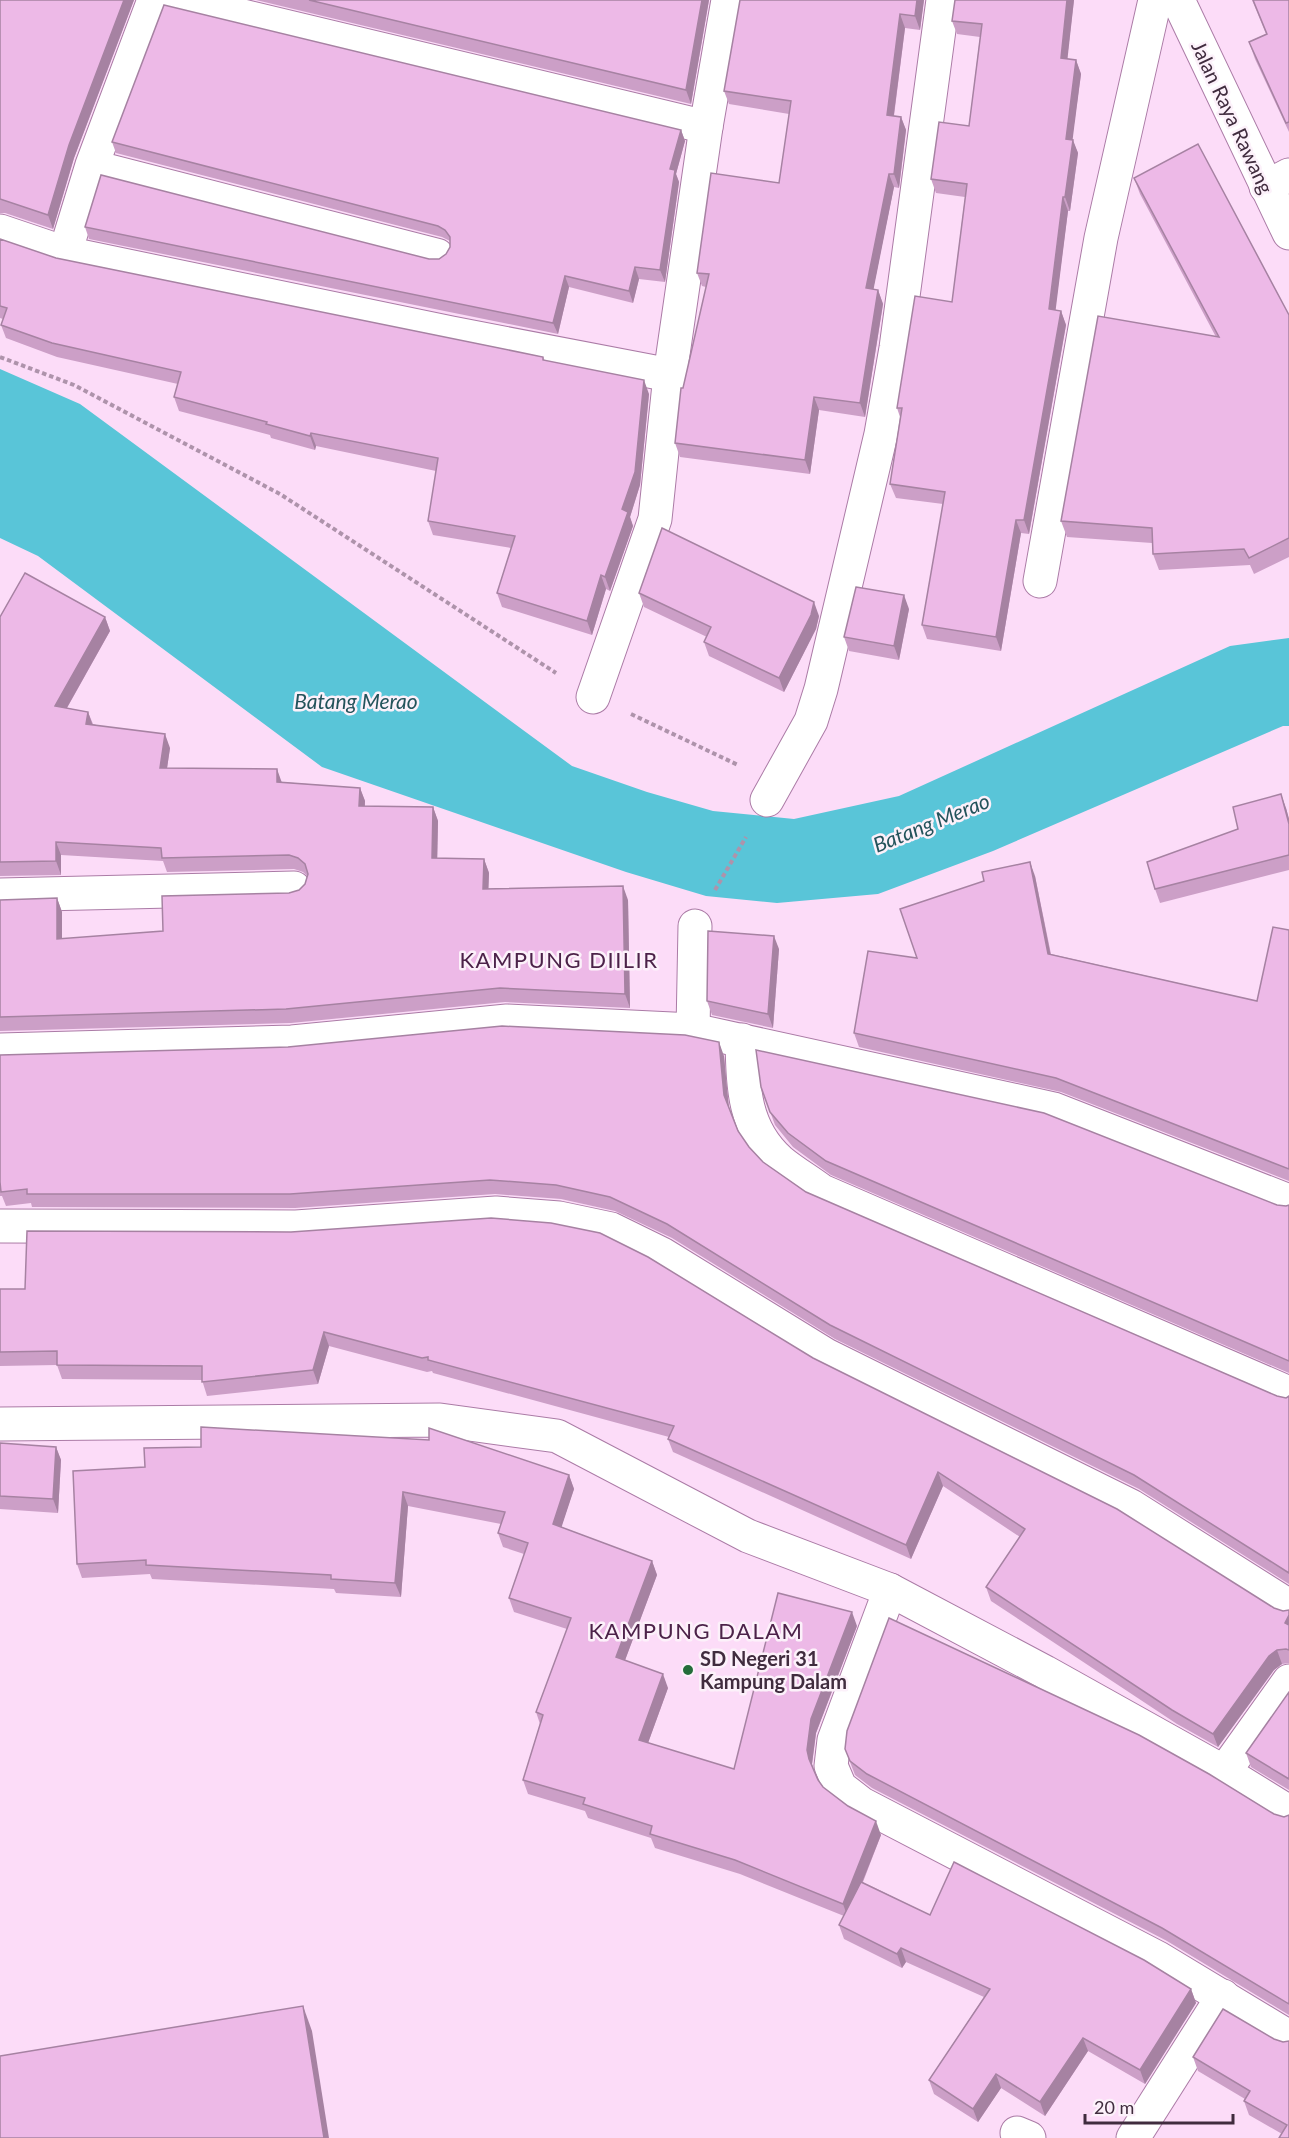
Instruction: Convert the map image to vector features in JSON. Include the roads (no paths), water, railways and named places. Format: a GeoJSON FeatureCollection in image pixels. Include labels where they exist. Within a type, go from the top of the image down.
{"type":"FeatureCollection","features":[{"type":"Feature","properties":{"kind":"street"},"geometry":{"type":"LineString","coordinates":[[65,253],[92,165],[154,0]]}},
{"type":"Feature","properties":{"kind":"street"},"geometry":{"type":"LineString","coordinates":[[176,0],[706,127]]}},
{"type":"Feature","properties":{"kind":"street"},"geometry":{"type":"LineString","coordinates":[[593,697],[655,519],[670,375],[706,127],[728,0]]}},
{"type":"Feature","properties":{"kind":"street"},"geometry":{"type":"LineString","coordinates":[[767,800],[811,721],[821,689],[880,434],[896,348],[943,0]]}},
{"type":"Feature","properties":{"kind":"street"},"geometry":{"type":"LineString","coordinates":[[1040,581],[1101,238],[1155,0]]}},
{"type":"Feature","properties":{"kind":"street","name":"Jalan Raya Rawang"},"geometry":{"type":"LineString","coordinates":[[1178,0],[1277,181],[1289,233]]}},
{"type":"Feature","properties":{"kind":"street"},"geometry":{"type":"LineString","coordinates":[[0,231],[65,253],[451,333],[670,375]]}},
{"type":"Feature","properties":{"kind":"street"},"geometry":{"type":"LineString","coordinates":[[0,895],[294,888]]}},
{"type":"Feature","properties":{"kind":"street"},"geometry":{"type":"LineString","coordinates":[[693,1030],[695,926]]}},
{"type":"Feature","properties":{"kind":"street"},"geometry":{"type":"LineString","coordinates":[[0,1050],[292,1042],[507,1021],[693,1030],[1054,1109],[1289,1201]]}},
{"type":"Feature","properties":{"kind":"street"},"geometry":{"type":"LineString","coordinates":[[742,1040],[743,1088],[754,1128],[779,1160],[822,1191],[1289,1393]]}},
{"type":"Feature","properties":{"kind":"street"},"geometry":{"type":"LineString","coordinates":[[0,1226],[296,1227],[496,1214],[559,1218],[612,1229],[662,1254],[826,1355],[1131,1506],[1289,1606]]}},
{"type":"Feature","properties":{"kind":"street"},"geometry":{"type":"LineString","coordinates":[[0,1424],[440,1420],[556,1436],[748,1536],[890,1590],[1045,1672],[1224,1772],[1289,1812]]}},
{"type":"Feature","properties":{"kind":"street"},"geometry":{"type":"LineString","coordinates":[[890,1590],[834,1740],[831,1766],[840,1788],[862,1804],[1158,1958],[1289,2037]]}},
{"type":"Feature","properties":{"kind":"street"},"geometry":{"type":"LineString","coordinates":[[1224,1772],[1289,1681]]}},
{"type":"Feature","properties":{"kind":"street"},"geometry":{"type":"LineString","coordinates":[[1133,2138],[1223,1996]]}},
{"type":"Feature","properties":{"kind":"lane"},"geometry":{"type":"LineString","coordinates":[[92,165],[438,254]]}},
{"type":"Feature","properties":{"kind":"water","name":"Batang Merao"},"geometry":{"type":"Polygon","coordinates":[[[0,369],[80,404],[572,766],[647,792],[713,811],[794,819],[899,796],[1230,646],[1289,638],[1289,726],[1283,726],[993,851],[878,894],[777,903],[706,896],[626,872],[322,767],[38,556],[0,538],[0,369]]]}},
{"type":"Feature","properties":{"kind":"place","name":"SD Negeri 31 Kampung Dalam"},"geometry":{"type":"Point","coordinates":[688,1670]}},
{"type":"Feature","properties":{"kind":"district","name":"KAMPUNG DIILIR"},"geometry":{"type":"Point","coordinates":[559,959]}},
{"type":"Feature","properties":{"kind":"district","name":"KAMPUNG DALAM"},"geometry":{"type":"Point","coordinates":[696,1630]}}]}
